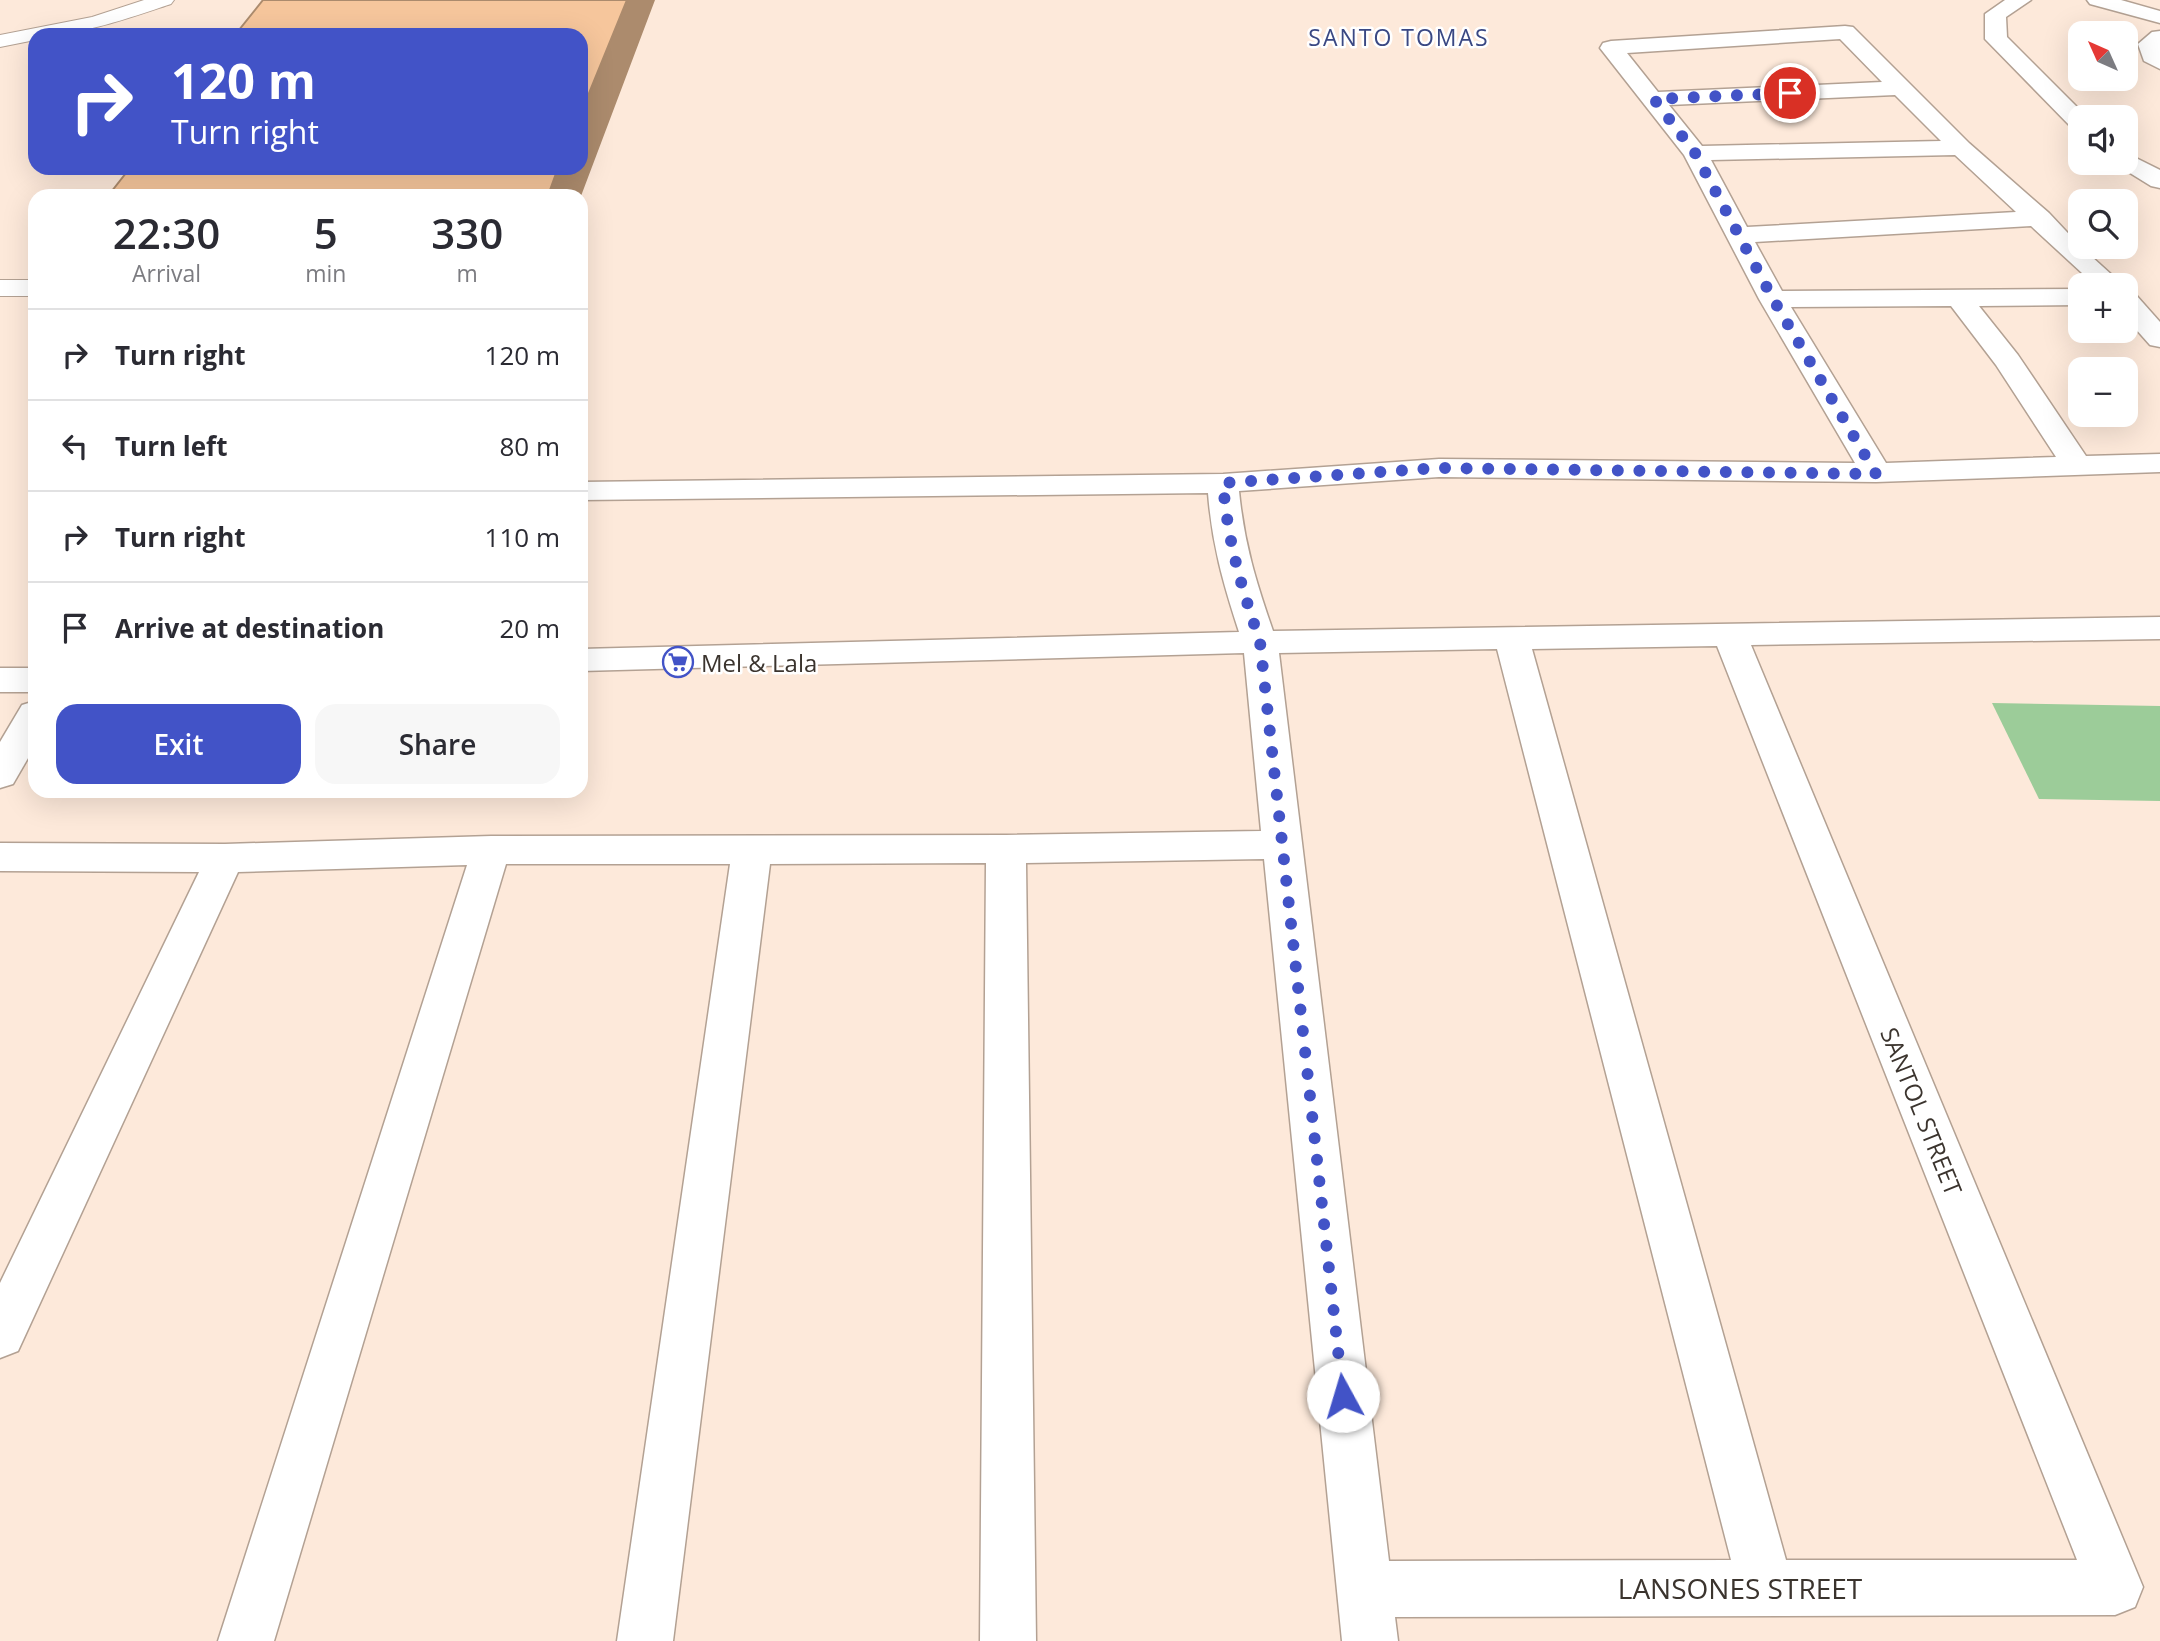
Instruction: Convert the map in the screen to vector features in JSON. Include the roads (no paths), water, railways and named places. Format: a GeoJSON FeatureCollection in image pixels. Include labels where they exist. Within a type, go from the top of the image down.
{"type":"FeatureCollection","features":[{"type":"Feature","properties":{"kind":"street"},"geometry":{"type":"LineString","coordinates":[[2021,0],[1995,14],[1996,39],[2068,111]]}},
{"type":"Feature","properties":{"kind":"street"},"geometry":{"type":"LineString","coordinates":[[2097,0],[2160,17]]}},
{"type":"Feature","properties":{"kind":"street"},"geometry":{"type":"LineString","coordinates":[[1876,474],[1773,299],[1695,153],[1611,48],[1844,32],[1961,148],[2097,273]]}},
{"type":"Feature","properties":{"kind":"street"},"geometry":{"type":"LineString","coordinates":[[2160,37],[2149,44],[2152,56],[2160,62]]}},
{"type":"Feature","properties":{"kind":"street"},"geometry":{"type":"LineString","coordinates":[[1654,99],[1899,88]]}},
{"type":"Feature","properties":{"kind":"street"},"geometry":{"type":"LineString","coordinates":[[1695,153],[1961,148]]}},
{"type":"Feature","properties":{"kind":"street"},"geometry":{"type":"LineString","coordinates":[[2138,167],[2160,181]]}},
{"type":"Feature","properties":{"kind":"street"},"geometry":{"type":"LineString","coordinates":[[1739,235],[2039,218]]}},
{"type":"Feature","properties":{"kind":"street"},"geometry":{"type":"LineString","coordinates":[[1773,299],[2068,297]]}},
{"type":"Feature","properties":{"kind":"street"},"geometry":{"type":"LineString","coordinates":[[1959,299],[2008,361],[2076,465]]}},
{"type":"Feature","properties":{"kind":"street"},"geometry":{"type":"LineString","coordinates":[[2138,314],[2160,339]]}},
{"type":"Feature","properties":{"kind":"street"},"geometry":{"type":"LineString","coordinates":[[588,491],[1223,483],[1439,468],[1876,474],[2160,463]]}},
{"type":"Feature","properties":{"kind":"street"},"geometry":{"type":"LineString","coordinates":[[1223,483],[1227,532],[1234,566],[1260,642],[1367,1615]]}},
{"type":"Feature","properties":{"kind":"street"},"geometry":{"type":"LineString","coordinates":[[588,660],[1260,642],[2160,628]]}},
{"type":"Feature","properties":{"kind":"street","name":"SANTOL STREET"},"geometry":{"type":"LineString","coordinates":[[1730,636],[2115,1587]]}},
{"type":"Feature","properties":{"kind":"street"},"geometry":{"type":"LineString","coordinates":[[1512,639],[1766,1588]]}},
{"type":"Feature","properties":{"kind":"street"},"geometry":{"type":"LineString","coordinates":[[0,680],[28,680]]}},
{"type":"Feature","properties":{"kind":"street"},"geometry":{"type":"LineString","coordinates":[[0,775],[28,725]]}},
{"type":"Feature","properties":{"kind":"street"},"geometry":{"type":"LineString","coordinates":[[0,857],[225,858],[491,850],[1006,849],[1282,845]]}},
{"type":"Feature","properties":{"kind":"street"},"geometry":{"type":"LineString","coordinates":[[1006,849],[1008,1641]]}},
{"type":"Feature","properties":{"kind":"street"},"geometry":{"type":"LineString","coordinates":[[246,1641],[491,850]]}},
{"type":"Feature","properties":{"kind":"street"},"geometry":{"type":"LineString","coordinates":[[645,1641],[752,850]]}},
{"type":"Feature","properties":{"kind":"street"},"geometry":{"type":"LineString","coordinates":[[0,1335],[225,858]]}},
{"type":"Feature","properties":{"kind":"street","name":"LANSONES STREET"},"geometry":{"type":"LineString","coordinates":[[1367,1615],[1766,1588],[2115,1587]]}},
{"type":"Feature","properties":{"kind":"lane"},"geometry":{"type":"LineString","coordinates":[[65,28],[105,20],[164,0]]}},
{"type":"Feature","properties":{"kind":"lane"},"geometry":{"type":"LineString","coordinates":[[0,41],[28,35]]}},
{"type":"Feature","properties":{"kind":"lane"},"geometry":{"type":"LineString","coordinates":[[0,288],[28,288]]}},
{"type":"Feature","properties":{"kind":"place","name":"Mel & Lala"},"geometry":{"type":"Point","coordinates":[678,662]}},
{"type":"Feature","properties":{"kind":"district","name":"SANTO TOMAS"},"geometry":{"type":"Point","coordinates":[1399,37]}}]}
